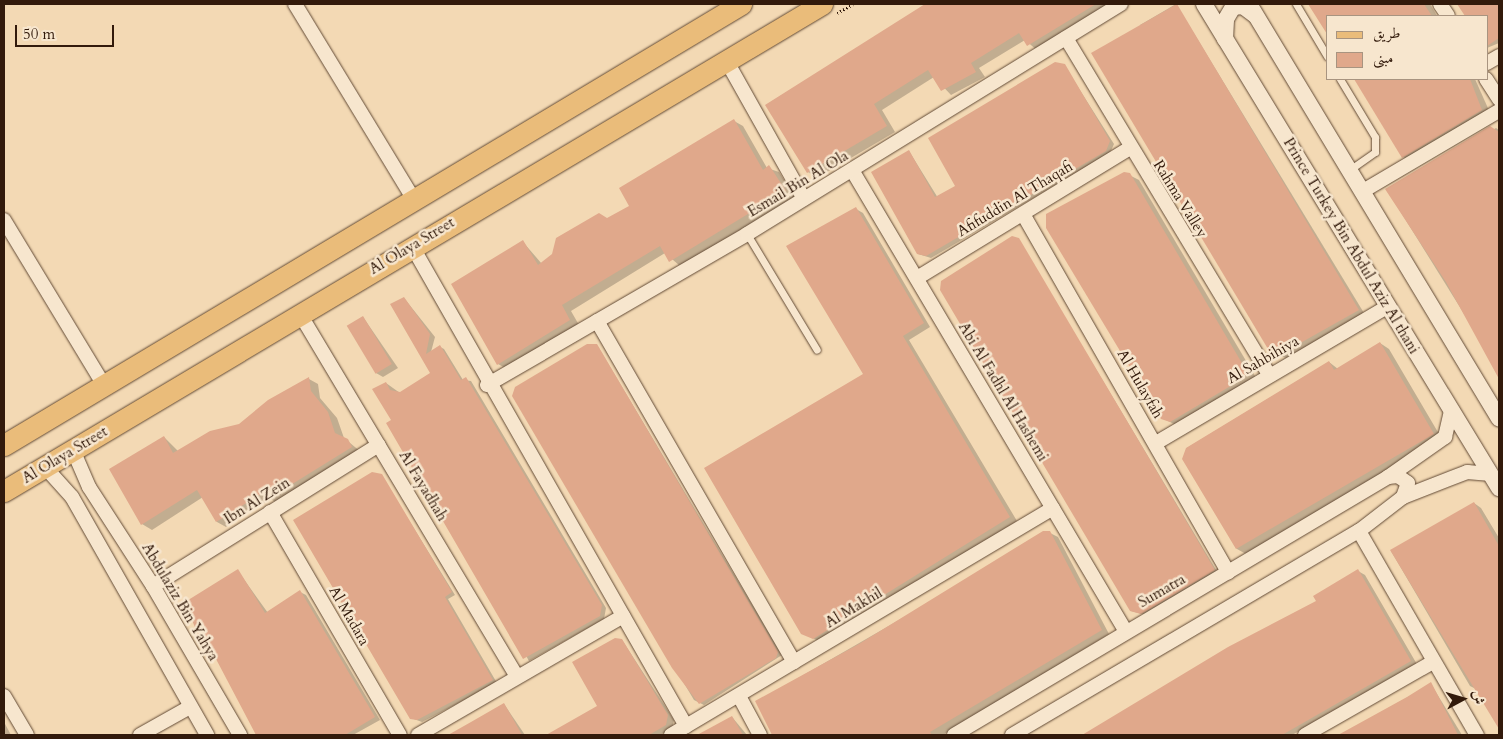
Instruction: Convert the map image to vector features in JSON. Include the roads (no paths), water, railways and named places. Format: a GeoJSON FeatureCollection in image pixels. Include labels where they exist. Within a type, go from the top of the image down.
{"type":"FeatureCollection","features":[{"type":"Feature","properties":{"kind":"main road"},"geometry":{"type":"LineString","coordinates":[[4,445],[741,4]]}},
{"type":"Feature","properties":{"kind":"main road","name":"Al Olaya Street"},"geometry":{"type":"LineString","coordinates":[[4,491],[412,246],[822,4]]}},
{"type":"Feature","properties":{"kind":"street"},"geometry":{"type":"LineString","coordinates":[[295,4],[414,200]]}},
{"type":"Feature","properties":{"kind":"street","name":"Esmail Bin Al Ola"},"geometry":{"type":"LineString","coordinates":[[488,385],[747,234],[1121,4]]}},
{"type":"Feature","properties":{"kind":"street","name":"Prince Turkey Bin Abdul Aziz Al thani"},"geometry":{"type":"LineString","coordinates":[[1204,4],[1450,412],[1495,481]]}},
{"type":"Feature","properties":{"kind":"street"},"geometry":{"type":"LineString","coordinates":[[1440,4],[1447,15]]}},
{"type":"Feature","properties":{"kind":"street"},"geometry":{"type":"LineString","coordinates":[[1225,39],[1226,19],[1233,7],[1243,6],[1253,10],[1499,418]]}},
{"type":"Feature","properties":{"kind":"street","name":"Rahma Valley"},"geometry":{"type":"LineString","coordinates":[[1066,38],[1130,148],[1269,375]]}},
{"type":"Feature","properties":{"kind":"street"},"geometry":{"type":"LineString","coordinates":[[1488,62],[1499,56]]}},
{"type":"Feature","properties":{"kind":"street"},"geometry":{"type":"LineString","coordinates":[[726,60],[804,199]]}},
{"type":"Feature","properties":{"kind":"street"},"geometry":{"type":"LineString","coordinates":[[1487,80],[1499,99]]}},
{"type":"Feature","properties":{"kind":"street"},"geometry":{"type":"LineString","coordinates":[[1363,191],[1499,111]]}},
{"type":"Feature","properties":{"kind":"street","name":"Afifuddin Al Thaqafi"},"geometry":{"type":"LineString","coordinates":[[917,278],[1130,148]]}},
{"type":"Feature","properties":{"kind":"street","name":"Abi Al Fadhl Al Hashemi"},"geometry":{"type":"LineString","coordinates":[[852,170],[1125,630]]}},
{"type":"Feature","properties":{"kind":"street","name":"Al Hulayfah"},"geometry":{"type":"LineString","coordinates":[[1023,214],[1156,443],[1228,572]]}},
{"type":"Feature","properties":{"kind":"street"},"geometry":{"type":"LineString","coordinates":[[4,220],[104,385]]}},
{"type":"Feature","properties":{"kind":"street"},"geometry":{"type":"LineString","coordinates":[[412,246],[488,385],[686,726]]}},
{"type":"Feature","properties":{"kind":"street","name":"Al Sahbihiya"},"geometry":{"type":"LineString","coordinates":[[1156,443],[1387,307]]}},
{"type":"Feature","properties":{"kind":"street","name":"Al Fayadhah"},"geometry":{"type":"LineString","coordinates":[[300,314],[517,676]]}},
{"type":"Feature","properties":{"kind":"street"},"geometry":{"type":"LineString","coordinates":[[597,321],[794,662]]}},
{"type":"Feature","properties":{"kind":"street","name":"Sumatra"},"geometry":{"type":"LineString","coordinates":[[954,735],[1125,630],[1228,572],[1388,477],[1445,437],[1450,412]]}},
{"type":"Feature","properties":{"kind":"street","name":"Ibn Al Zein"},"geometry":{"type":"LineString","coordinates":[[153,586],[379,445]]}},
{"type":"Feature","properties":{"kind":"street","name":"Abdulaziz Bin Yahya"},"geometry":{"type":"LineString","coordinates":[[73,450],[89,487],[153,586],[240,735]]}},
{"type":"Feature","properties":{"kind":"street"},"geometry":{"type":"LineString","coordinates":[[45,467],[72,497],[207,735]]}},
{"type":"Feature","properties":{"kind":"street"},"geometry":{"type":"LineString","coordinates":[[1012,735],[1359,531],[1403,497],[1467,472],[1495,481]]}},
{"type":"Feature","properties":{"kind":"street"},"geometry":{"type":"LineString","coordinates":[[1388,477],[1398,476],[1408,483],[1403,497]]}},
{"type":"Feature","properties":{"kind":"street"},"geometry":{"type":"LineString","coordinates":[[72,497],[89,487]]}},
{"type":"Feature","properties":{"kind":"street","name":"Al Makhil"},"geometry":{"type":"LineString","coordinates":[[671,735],[1053,508]]}},
{"type":"Feature","properties":{"kind":"street","name":"Al Madara"},"geometry":{"type":"LineString","coordinates":[[270,512],[400,735]]}},
{"type":"Feature","properties":{"kind":"street"},"geometry":{"type":"LineString","coordinates":[[1359,531],[1433,662],[1477,735]]}},
{"type":"Feature","properties":{"kind":"street"},"geometry":{"type":"LineString","coordinates":[[418,735],[623,616]]}},
{"type":"Feature","properties":{"kind":"street"},"geometry":{"type":"LineString","coordinates":[[1305,735],[1433,662]]}},
{"type":"Feature","properties":{"kind":"street"},"geometry":{"type":"LineString","coordinates":[[4,696],[27,735]]}},
{"type":"Feature","properties":{"kind":"street"},"geometry":{"type":"LineString","coordinates":[[739,696],[760,735]]}},
{"type":"Feature","properties":{"kind":"street"},"geometry":{"type":"LineString","coordinates":[[140,735],[190,707]]}},
{"type":"Feature","properties":{"kind":"lane"},"geometry":{"type":"LineString","coordinates":[[1296,4],[1326,54]]}},
{"type":"Feature","properties":{"kind":"lane"},"geometry":{"type":"LineString","coordinates":[[1341,80],[1375,137],[1375,152],[1349,170]]}},
{"type":"Feature","properties":{"kind":"lane"},"geometry":{"type":"LineString","coordinates":[[747,234],[818,350]]}}]}
